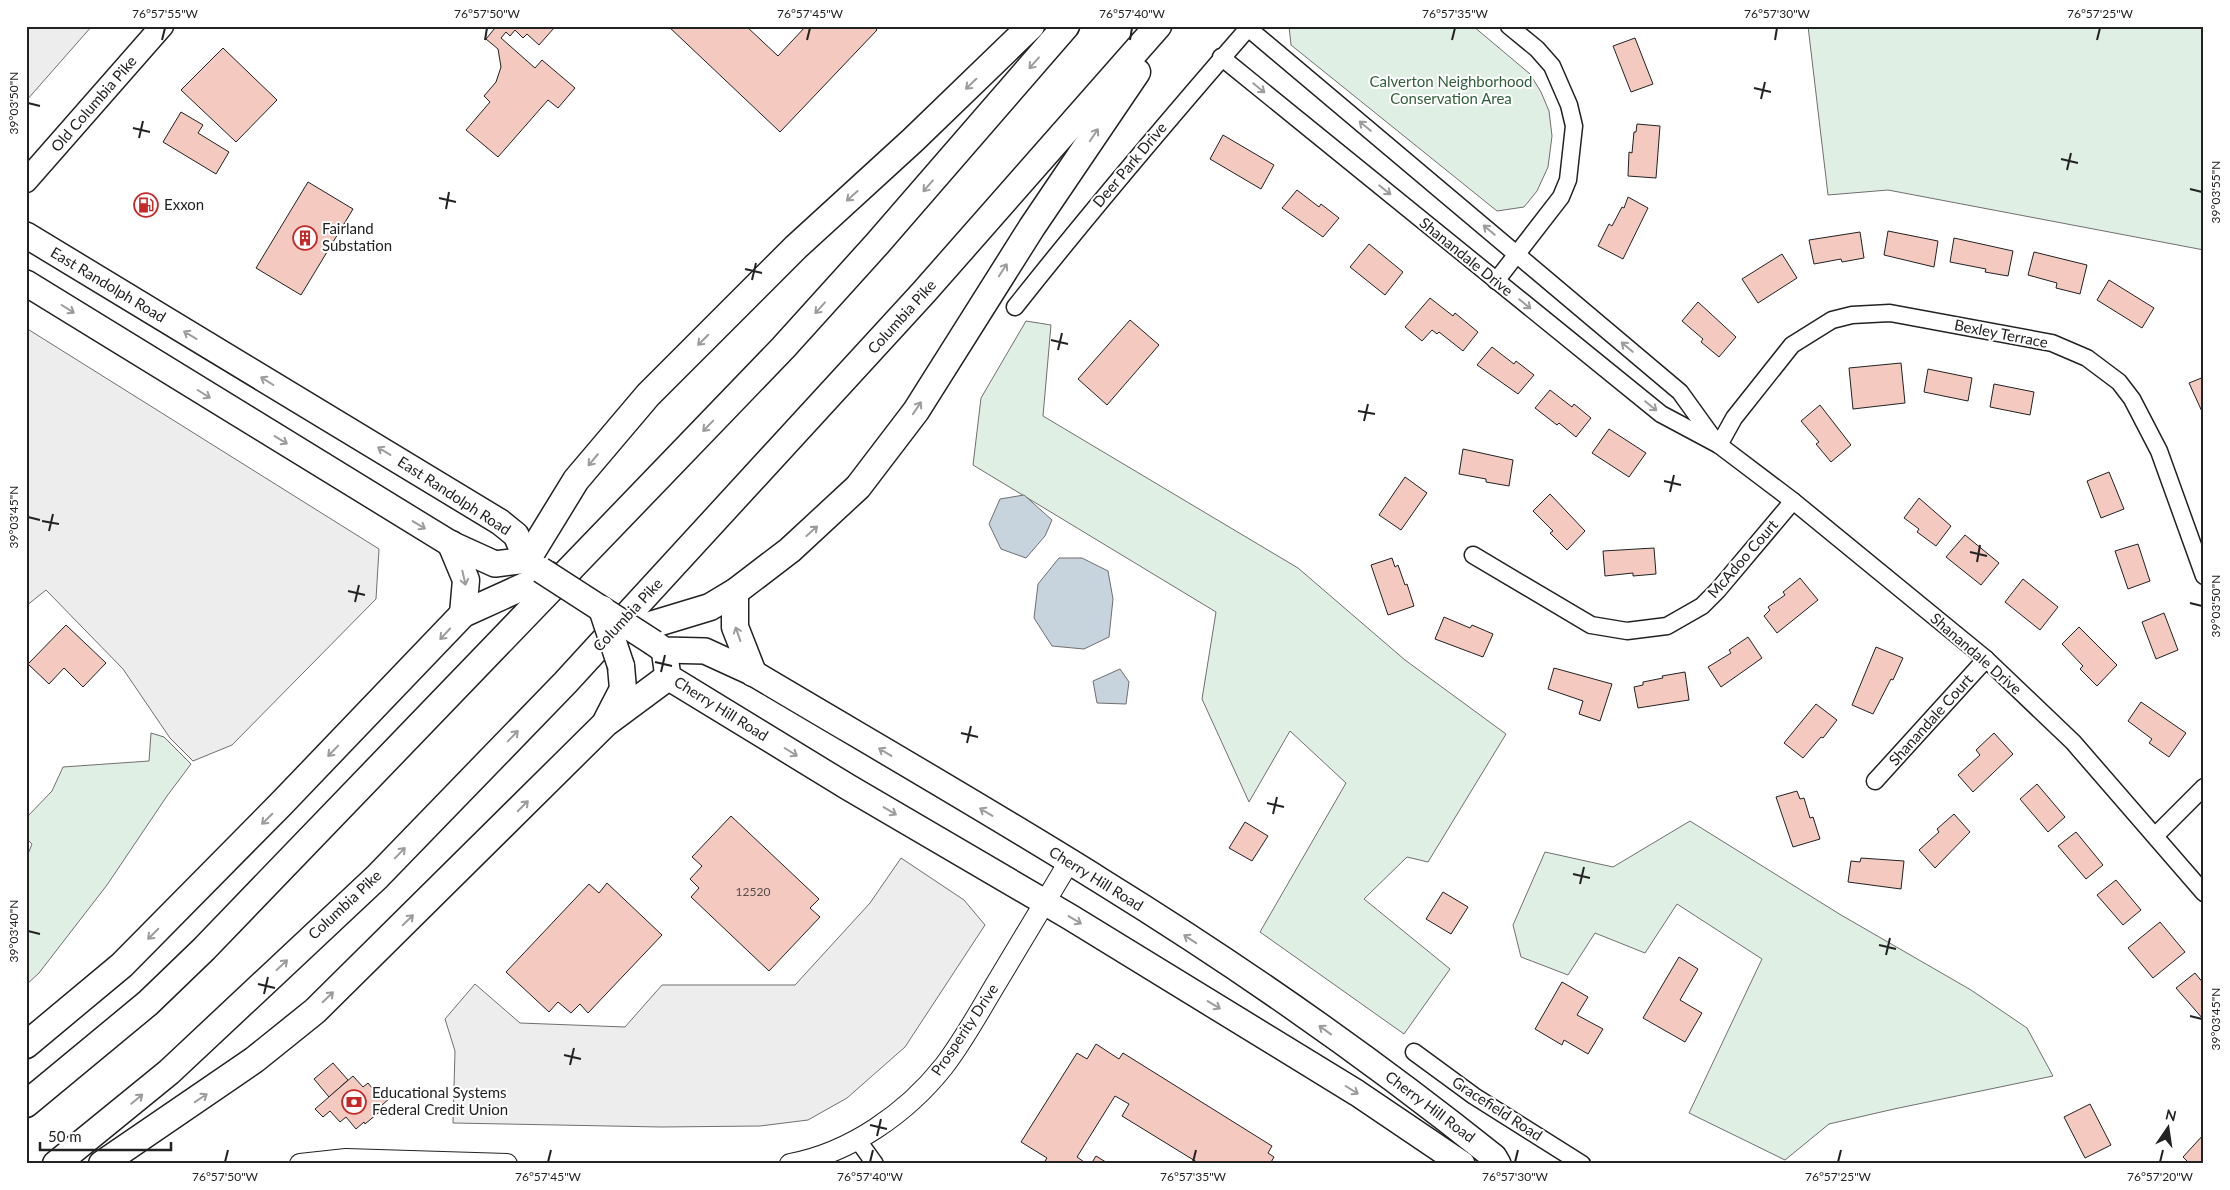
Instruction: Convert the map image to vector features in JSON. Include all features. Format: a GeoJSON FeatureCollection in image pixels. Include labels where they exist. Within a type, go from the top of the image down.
{"type":"FeatureCollection","features":[{"type":"Feature","properties":{"kind":"highway"},"geometry":{"type":"LineString","coordinates":[[26,1045],[122,965],[281,804],[463,614],[537,572],[576,480],[648,395],[796,247],[913,140],[1031,26]]}},
{"type":"Feature","properties":{"kind":"highway"},"geometry":{"type":"LineString","coordinates":[[26,1104],[148,1003],[211,942],[783,348],[890,230],[1066,26]]}},
{"type":"Feature","properties":{"kind":"highway","name":"Columbia Pike"},"geometry":{"type":"LineString","coordinates":[[56,1164],[169,1072],[370,883],[552,696],[924,292],[1158,26]]}},
{"type":"Feature","properties":{"kind":"highway"},"geometry":{"type":"LineString","coordinates":[[650,641],[679,616],[710,606],[735,592],[790,550],[858,487],[916,411],[1032,226],[1168,26]]}},
{"type":"Feature","properties":{"kind":"highway"},"geometry":{"type":"LineString","coordinates":[[451,544],[466,580],[463,614]]}},
{"type":"Feature","properties":{"kind":"highway"},"geometry":{"type":"LineString","coordinates":[[735,592],[735,627],[752,674]]}},
{"type":"Feature","properties":{"kind":"highway"},"geometry":{"type":"LineString","coordinates":[[602,609],[621,666],[623,689],[606,723]]}},
{"type":"Feature","properties":{"kind":"highway"},"geometry":{"type":"LineString","coordinates":[[102,1164],[254,1060],[314,1011],[606,723],[668,677]]}},
{"type":"Feature","properties":{"kind":"main road","name":"Old Columbia Pike"},"geometry":{"type":"LineString","coordinates":[[26,181],[162,26]]}},
{"type":"Feature","properties":{"kind":"main road","name":"East Randolph Road"},"geometry":{"type":"LineString","coordinates":[[26,235],[500,522],[516,535],[537,572]]}},
{"type":"Feature","properties":{"kind":"main road"},"geometry":{"type":"LineString","coordinates":[[26,283],[451,544],[495,564],[537,572],[602,609],[650,641]]}},
{"type":"Feature","properties":{"kind":"main road","name":"Cherry Hill Road"},"geometry":{"type":"LineString","coordinates":[[650,641],[705,651],[752,674],[1069,862],[1194,941],[1307,1017],[1449,1121],[1494,1157],[1498,1164]]}},
{"type":"Feature","properties":{"kind":"main road","name":"Cherry Hill Road"},"geometry":{"type":"LineString","coordinates":[[650,641],[668,677],[1358,1093],[1462,1164]]}},
{"type":"Feature","properties":{"kind":"street"},"geometry":{"type":"LineString","coordinates":[[1496,281],[1561,197],[1568,180],[1574,126],[1570,105],[1552,66],[1536,49],[1509,26]]}},
{"type":"Feature","properties":{"kind":"street","name":"Shanandale Drive"},"geometry":{"type":"LineString","coordinates":[[1249,27],[1680,392],[1719,445]]}},
{"type":"Feature","properties":{"kind":"street","name":"Deer Park Drive"},"geometry":{"type":"LineString","coordinates":[[1015,307],[1083,221],[1221,57],[1249,27]]}},
{"type":"Feature","properties":{"kind":"street","name":"Shanandale Drive"},"geometry":{"type":"LineString","coordinates":[[1221,57],[1661,414],[1719,445],[1793,501],[1986,659],[2073,742],[2204,893]]}},
{"type":"Feature","properties":{"kind":"street","name":"Bexley Terrace"},"geometry":{"type":"LineString","coordinates":[[1719,445],[1734,418],[1792,345],[1832,320],[1852,315],[1890,313],[2052,342],[2087,358],[2119,382],[2132,399],[2159,450],[2204,576]]}},
{"type":"Feature","properties":{"kind":"street","name":"McAdoo Court"},"geometry":{"type":"LineString","coordinates":[[1473,555],[1591,625],[1627,631],[1667,626],[1702,606],[1718,590],[1793,501]]}},
{"type":"Feature","properties":{"kind":"street","name":"Shanandale Court"},"geometry":{"type":"LineString","coordinates":[[1875,781],[1986,659]]}},
{"type":"Feature","properties":{"kind":"street"},"geometry":{"type":"LineString","coordinates":[[2155,836],[2204,787]]}},
{"type":"Feature","properties":{"kind":"street","name":"Prosperity Drive"},"geometry":{"type":"LineString","coordinates":[[790,1164],[820,1156],[857,1139],[901,1110],[943,1067],[1069,862]]}},
{"type":"Feature","properties":{"kind":"street","name":"Gracefield Road"},"geometry":{"type":"LineString","coordinates":[[1414,1052],[1474,1096],[1582,1164]]}},
{"type":"Feature","properties":{"kind":"street"},"geometry":{"type":"LineString","coordinates":[[857,1139],[875,1164]]}},
{"type":"Feature","properties":{"kind":"street"},"geometry":{"type":"LineString","coordinates":[[300,1164],[346,1159],[508,1164]]}},
{"type":"Feature","properties":{"kind":"green space","name":"Calverton Neighborhood Conservation Area"},"geometry":{"type":"Polygon","coordinates":[[[1289,26],[1473,26],[1530,74],[1541,92],[1549,111],[1552,136],[1548,167],[1537,191],[1524,207],[1497,211],[1291,45],[1289,26]]]}},
{"type":"Feature","properties":{"kind":"green space"},"geometry":{"type":"Polygon","coordinates":[[[1808,26],[2204,26],[2204,250],[1888,190],[1828,195],[1808,26]]]}},
{"type":"Feature","properties":{"kind":"green space"},"geometry":{"type":"Polygon","coordinates":[[[1026,321],[1051,325],[1043,416],[1298,568],[1405,660],[1506,734],[1428,862],[1407,857],[1364,899],[1450,969],[1404,1034],[1260,932],[1346,783],[1290,731],[1249,802],[1202,699],[1216,612],[973,465],[981,398],[1026,321]]]}},
{"type":"Feature","properties":{"kind":"green space"},"geometry":{"type":"Polygon","coordinates":[[[151,733],[164,737],[191,764],[107,885],[39,973],[26,985],[26,859],[32,844],[26,838],[26,818],[52,791],[63,767],[149,761],[151,733]]]}},
{"type":"Feature","properties":{"kind":"green space"},"geometry":{"type":"Polygon","coordinates":[[[1690,821],[1841,915],[1971,990],[2027,1028],[2053,1076],[1829,1124],[1785,1160],[1689,1113],[1762,959],[1677,904],[1645,953],[1595,933],[1568,975],[1521,957],[1513,925],[1545,852],[1613,867],[1690,821]]]}},
{"type":"Feature","properties":{"kind":"shaded area"},"geometry":{"type":"Polygon","coordinates":[[[26,26],[92,26],[26,101],[26,26]]]}},
{"type":"Feature","properties":{"kind":"shaded area"},"geometry":{"type":"Polygon","coordinates":[[[26,328],[379,549],[376,599],[232,745],[193,761],[170,738],[123,669],[46,590],[26,606],[26,328]]]}},
{"type":"Feature","properties":{"kind":"shaded area"},"geometry":{"type":"Polygon","coordinates":[[[1024,495],[1052,520],[1045,536],[1026,558],[1001,549],[989,524],[1000,499],[1024,495]]]}},
{"type":"Feature","properties":{"kind":"shaded area"},"geometry":{"type":"Polygon","coordinates":[[[1059,558],[1082,558],[1108,571],[1113,599],[1109,637],[1084,649],[1052,646],[1034,618],[1038,584],[1059,558]]]}},
{"type":"Feature","properties":{"kind":"shaded area"},"geometry":{"type":"Polygon","coordinates":[[[1120,669],[1129,682],[1126,704],[1097,703],[1093,681],[1120,669]]]}},
{"type":"Feature","properties":{"kind":"shaded area"},"geometry":{"type":"Polygon","coordinates":[[[901,858],[964,900],[985,925],[905,1047],[847,1098],[808,1120],[760,1126],[661,1127],[453,1123],[455,1051],[445,1019],[475,984],[520,1023],[625,1027],[662,985],[795,985],[870,903],[901,858]]]}},
{"type":"Feature","properties":{"kind":"building"},"geometry":{"type":"Polygon","coordinates":[[[493,26],[552,26],[554,28],[539,45],[527,34],[523,38],[515,30],[510,36],[506,32],[501,38],[535,68],[542,60],[575,88],[558,108],[548,100],[498,157],[466,130],[490,102],[484,96],[496,82],[501,67],[498,49],[486,39],[495,28],[493,26]]]}},
{"type":"Feature","properties":{"kind":"building"},"geometry":{"type":"Polygon","coordinates":[[[668,26],[746,26],[778,56],[806,26],[873,26],[877,30],[780,132],[668,26]]]}},
{"type":"Feature","properties":{"kind":"building"},"geometry":{"type":"Polygon","coordinates":[[[1635,38],[1653,84],[1631,92],[1613,46],[1635,38]]]}},
{"type":"Feature","properties":{"kind":"building"},"geometry":{"type":"Polygon","coordinates":[[[223,48],[277,100],[236,142],[181,90],[223,48]]]}},
{"type":"Feature","properties":{"kind":"building"},"geometry":{"type":"Polygon","coordinates":[[[181,112],[203,125],[198,133],[229,152],[216,174],[163,142],[181,112]]]}},
{"type":"Feature","properties":{"kind":"building"},"geometry":{"type":"Polygon","coordinates":[[[1637,124],[1660,126],[1656,178],[1628,176],[1629,152],[1632,153],[1634,132],[1636,132],[1637,124]]]}},
{"type":"Feature","properties":{"kind":"building"},"geometry":{"type":"Polygon","coordinates":[[[1223,135],[1274,165],[1261,189],[1210,159],[1223,135]]]}},
{"type":"Feature","properties":{"kind":"building","name":"Fairland Substation"},"geometry":{"type":"Polygon","coordinates":[[[308,182],[353,209],[301,295],[256,268],[308,182]]]}},
{"type":"Feature","properties":{"kind":"building"},"geometry":{"type":"Polygon","coordinates":[[[1297,190],[1319,207],[1321,204],[1339,218],[1323,237],[1282,208],[1297,190]]]}},
{"type":"Feature","properties":{"kind":"building"},"geometry":{"type":"Polygon","coordinates":[[[1628,197],[1648,208],[1623,259],[1598,246],[1609,224],[1612,226],[1622,207],[1624,208],[1628,197]]]}},
{"type":"Feature","properties":{"kind":"building"},"geometry":{"type":"Polygon","coordinates":[[[1888,231],[1938,241],[1934,267],[1884,255],[1888,231]]]}},
{"type":"Feature","properties":{"kind":"building"},"geometry":{"type":"Polygon","coordinates":[[[1860,232],[1864,258],[1842,262],[1841,259],[1814,264],[1809,240],[1860,232]]]}},
{"type":"Feature","properties":{"kind":"building"},"geometry":{"type":"Polygon","coordinates":[[[1954,238],[2013,251],[2008,276],[1985,272],[1986,269],[1950,262],[1954,238]]]}},
{"type":"Feature","properties":{"kind":"building"},"geometry":{"type":"Polygon","coordinates":[[[1369,244],[1403,272],[1385,295],[1350,267],[1369,244]]]}},
{"type":"Feature","properties":{"kind":"building"},"geometry":{"type":"Polygon","coordinates":[[[2034,252],[2087,265],[2080,294],[2056,288],[2057,283],[2028,275],[2034,252]]]}},
{"type":"Feature","properties":{"kind":"building"},"geometry":{"type":"Polygon","coordinates":[[[1782,254],[1797,278],[1758,303],[1742,279],[1782,254]]]}},
{"type":"Feature","properties":{"kind":"building"},"geometry":{"type":"Polygon","coordinates":[[[2109,280],[2154,308],[2142,328],[2097,300],[2109,280]]]}},
{"type":"Feature","properties":{"kind":"building"},"geometry":{"type":"Polygon","coordinates":[[[1430,298],[1453,316],[1455,313],[1478,332],[1463,351],[1439,332],[1437,334],[1432,330],[1422,341],[1405,327],[1430,298]]]}},
{"type":"Feature","properties":{"kind":"building"},"geometry":{"type":"Polygon","coordinates":[[[1698,302],[1736,337],[1719,357],[1701,342],[1703,339],[1682,321],[1698,302]]]}},
{"type":"Feature","properties":{"kind":"building"},"geometry":{"type":"Polygon","coordinates":[[[1130,320],[1159,345],[1107,405],[1078,379],[1130,320]]]}},
{"type":"Feature","properties":{"kind":"building"},"geometry":{"type":"Polygon","coordinates":[[[1492,347],[1514,364],[1516,361],[1534,375],[1518,394],[1477,365],[1492,347]]]}},
{"type":"Feature","properties":{"kind":"building"},"geometry":{"type":"Polygon","coordinates":[[[1901,363],[1905,403],[1853,409],[1849,368],[1901,363]]]}},
{"type":"Feature","properties":{"kind":"building"},"geometry":{"type":"Polygon","coordinates":[[[1928,369],[1972,378],[1968,401],[1924,392],[1928,369]]]}},
{"type":"Feature","properties":{"kind":"building"},"geometry":{"type":"Polygon","coordinates":[[[2204,377],[2204,416],[2189,383],[2204,377]]]}},
{"type":"Feature","properties":{"kind":"building"},"geometry":{"type":"Polygon","coordinates":[[[1994,384],[2034,392],[2030,415],[1990,407],[1994,384]]]}},
{"type":"Feature","properties":{"kind":"building"},"geometry":{"type":"Polygon","coordinates":[[[1550,390],[1572,407],[1574,404],[1591,418],[1576,437],[1559,423],[1557,425],[1535,408],[1550,390]]]}},
{"type":"Feature","properties":{"kind":"building"},"geometry":{"type":"Polygon","coordinates":[[[1820,405],[1851,445],[1831,462],[1816,444],[1819,442],[1801,421],[1820,405]]]}},
{"type":"Feature","properties":{"kind":"building"},"geometry":{"type":"Polygon","coordinates":[[[1609,429],[1646,453],[1629,477],[1592,453],[1609,429]]]}},
{"type":"Feature","properties":{"kind":"building"},"geometry":{"type":"Polygon","coordinates":[[[1463,449],[1513,460],[1509,486],[1459,474],[1463,449]]]}},
{"type":"Feature","properties":{"kind":"building"},"geometry":{"type":"Polygon","coordinates":[[[2109,472],[2124,509],[2101,518],[2087,481],[2109,472]]]}},
{"type":"Feature","properties":{"kind":"building"},"geometry":{"type":"Polygon","coordinates":[[[1405,477],[1427,493],[1401,530],[1379,515],[1405,477]]]}},
{"type":"Feature","properties":{"kind":"building"},"geometry":{"type":"Polygon","coordinates":[[[1550,494],[1585,531],[1567,550],[1550,533],[1553,531],[1533,511],[1550,494]]]}},
{"type":"Feature","properties":{"kind":"building"},"geometry":{"type":"Polygon","coordinates":[[[1919,498],[1951,526],[1936,546],[1917,532],[1919,529],[1904,518],[1919,498]]]}},
{"type":"Feature","properties":{"kind":"building"},"geometry":{"type":"Polygon","coordinates":[[[1965,535],[1999,563],[1981,585],[1946,557],[1965,535]]]}},
{"type":"Feature","properties":{"kind":"building"},"geometry":{"type":"Polygon","coordinates":[[[2138,544],[2150,581],[2128,589],[2115,551],[2138,544]]]}},
{"type":"Feature","properties":{"kind":"building"},"geometry":{"type":"Polygon","coordinates":[[[1654,548],[1656,574],[1633,576],[1633,573],[1605,576],[1603,551],[1654,548]]]}},
{"type":"Feature","properties":{"kind":"building"},"geometry":{"type":"Polygon","coordinates":[[[1392,558],[1395,567],[1398,565],[1405,585],[1407,584],[1414,606],[1388,615],[1371,565],[1392,558]]]}},
{"type":"Feature","properties":{"kind":"building"},"geometry":{"type":"Polygon","coordinates":[[[1800,578],[1818,600],[1777,633],[1764,616],[1770,610],[1768,607],[1785,595],[1783,592],[1800,578]]]}},
{"type":"Feature","properties":{"kind":"building"},"geometry":{"type":"Polygon","coordinates":[[[2023,579],[2058,607],[2040,630],[2005,602],[2023,579]]]}},
{"type":"Feature","properties":{"kind":"building"},"geometry":{"type":"Polygon","coordinates":[[[2164,613],[2178,650],[2156,659],[2142,622],[2164,613]]]}},
{"type":"Feature","properties":{"kind":"building"},"geometry":{"type":"Polygon","coordinates":[[[1444,617],[1470,628],[1472,625],[1493,634],[1483,657],[1435,639],[1444,617]]]}},
{"type":"Feature","properties":{"kind":"building"},"geometry":{"type":"Polygon","coordinates":[[[66,625],[106,663],[83,687],[64,668],[49,684],[28,664],[66,625]]]}},
{"type":"Feature","properties":{"kind":"building"},"geometry":{"type":"Polygon","coordinates":[[[2079,627],[2117,665],[2097,686],[2080,669],[2083,666],[2062,644],[2079,627]]]}},
{"type":"Feature","properties":{"kind":"building"},"geometry":{"type":"Polygon","coordinates":[[[1748,637],[1762,658],[1721,687],[1708,667],[1731,653],[1729,650],[1748,637]]]}},
{"type":"Feature","properties":{"kind":"building"},"geometry":{"type":"Polygon","coordinates":[[[1876,647],[1903,658],[1893,680],[1891,679],[1873,714],[1852,705],[1876,647]]]}},
{"type":"Feature","properties":{"kind":"building"},"geometry":{"type":"Polygon","coordinates":[[[1554,668],[1612,684],[1600,721],[1579,714],[1583,701],[1548,689],[1554,668]]]}},
{"type":"Feature","properties":{"kind":"building"},"geometry":{"type":"Polygon","coordinates":[[[1685,672],[1689,700],[1638,708],[1634,687],[1643,685],[1643,682],[1663,678],[1662,676],[1685,672]]]}},
{"type":"Feature","properties":{"kind":"building"},"geometry":{"type":"Polygon","coordinates":[[[2141,702],[2186,733],[2169,757],[2149,743],[2152,739],[2128,721],[2141,702]]]}},
{"type":"Feature","properties":{"kind":"building"},"geometry":{"type":"Polygon","coordinates":[[[1816,704],[1837,720],[1823,738],[1821,737],[1803,758],[1784,743],[1816,704]]]}},
{"type":"Feature","properties":{"kind":"building"},"geometry":{"type":"Polygon","coordinates":[[[1994,733],[2013,754],[1973,792],[1958,775],[1980,755],[1976,750],[1994,733]]]}},
{"type":"Feature","properties":{"kind":"building"},"geometry":{"type":"Polygon","coordinates":[[[2037,784],[2065,817],[2048,832],[2020,799],[2037,784]]]}},
{"type":"Feature","properties":{"kind":"building"},"geometry":{"type":"Polygon","coordinates":[[[1797,791],[1800,799],[1804,798],[1810,818],[1813,817],[1820,839],[1793,847],[1776,797],[1797,791]]]}},
{"type":"Feature","properties":{"kind":"building"},"geometry":{"type":"Polygon","coordinates":[[[1954,814],[1970,832],[1935,868],[1919,850],[1939,832],[1937,829],[1954,814]]]}},
{"type":"Feature","properties":{"kind":"building"},"geometry":{"type":"Polygon","coordinates":[[[731,816],[819,899],[810,908],[820,917],[769,971],[691,897],[699,888],[690,879],[702,866],[692,857],[731,816]]]}},
{"type":"Feature","properties":{"kind":"building"},"geometry":{"type":"Polygon","coordinates":[[[1245,822],[1268,836],[1252,861],[1229,848],[1245,822]]]}},
{"type":"Feature","properties":{"kind":"building"},"geometry":{"type":"Polygon","coordinates":[[[2076,832],[2103,865],[2086,879],[2058,846],[2076,832]]]}},
{"type":"Feature","properties":{"kind":"building"},"geometry":{"type":"Polygon","coordinates":[[[1861,858],[1904,861],[1901,889],[1848,882],[1851,861],[1860,862],[1861,858]]]}},
{"type":"Feature","properties":{"kind":"building"},"geometry":{"type":"Polygon","coordinates":[[[2116,880],[2141,910],[2123,925],[2097,895],[2116,880]]]}},
{"type":"Feature","properties":{"kind":"building"},"geometry":{"type":"Polygon","coordinates":[[[607,883],[662,935],[588,1013],[580,1004],[571,1013],[558,1002],[549,1012],[506,972],[589,884],[599,893],[607,883]]]}},
{"type":"Feature","properties":{"kind":"building"},"geometry":{"type":"Polygon","coordinates":[[[1443,892],[1468,907],[1451,934],[1426,919],[1443,892]]]}},
{"type":"Feature","properties":{"kind":"building"},"geometry":{"type":"Polygon","coordinates":[[[2160,922],[2185,952],[2153,978],[2128,948],[2160,922]]]}},
{"type":"Feature","properties":{"kind":"building"},"geometry":{"type":"Polygon","coordinates":[[[1679,957],[1698,969],[1680,1000],[1702,1013],[1685,1042],[1643,1018],[1679,957]]]}},
{"type":"Feature","properties":{"kind":"building"},"geometry":{"type":"Polygon","coordinates":[[[2195,973],[2204,984],[2203,1019],[2176,988],[2195,973]]]}},
{"type":"Feature","properties":{"kind":"building"},"geometry":{"type":"Polygon","coordinates":[[[1562,982],[1588,997],[1577,1015],[1603,1029],[1588,1054],[1564,1040],[1562,1045],[1535,1029],[1562,982]]]}},
{"type":"Feature","properties":{"kind":"building"},"geometry":{"type":"Polygon","coordinates":[[[1096,1044],[1119,1059],[1123,1053],[1272,1146],[1268,1153],[1274,1157],[1270,1164],[1200,1164],[1122,1116],[1129,1104],[1115,1096],[1077,1157],[1087,1164],[1043,1164],[1047,1158],[1021,1142],[1077,1053],[1087,1059],[1096,1044]]]}},
{"type":"Feature","properties":{"kind":"building"},"geometry":{"type":"Polygon","coordinates":[[[333,1063],[348,1080],[329,1097],[314,1079],[333,1063]]]}},
{"type":"Feature","properties":{"kind":"building","name":"Educational Systems Federal Credit Union"},"geometry":{"type":"Polygon","coordinates":[[[353,1076],[363,1087],[368,1083],[377,1094],[383,1089],[391,1097],[381,1106],[383,1109],[356,1129],[346,1117],[340,1122],[330,1111],[323,1117],[315,1109],[353,1076]]]}},
{"type":"Feature","properties":{"kind":"building"},"geometry":{"type":"Polygon","coordinates":[[[2090,1104],[2111,1145],[2085,1158],[2064,1117],[2090,1104]]]}},
{"type":"Feature","properties":{"kind":"building"},"geometry":{"type":"Polygon","coordinates":[[[2204,1134],[2204,1164],[2190,1164],[2183,1157],[2204,1134]]]}},
{"type":"Feature","properties":{"kind":"building"},"geometry":{"type":"Polygon","coordinates":[[[1096,1156],[1109,1164],[1091,1164],[1096,1156]]]}},
{"type":"Feature","properties":{"kind":"place","name":"Exxon"},"geometry":{"type":"Point","coordinates":[146,205]}},
{"type":"Feature","properties":{"kind":"place","name":"Fairland Substation"},"geometry":{"type":"Point","coordinates":[305,238]}},
{"type":"Feature","properties":{"kind":"place","name":"Educational Systems Federal Credit Union"},"geometry":{"type":"Point","coordinates":[354,1102]}}]}
